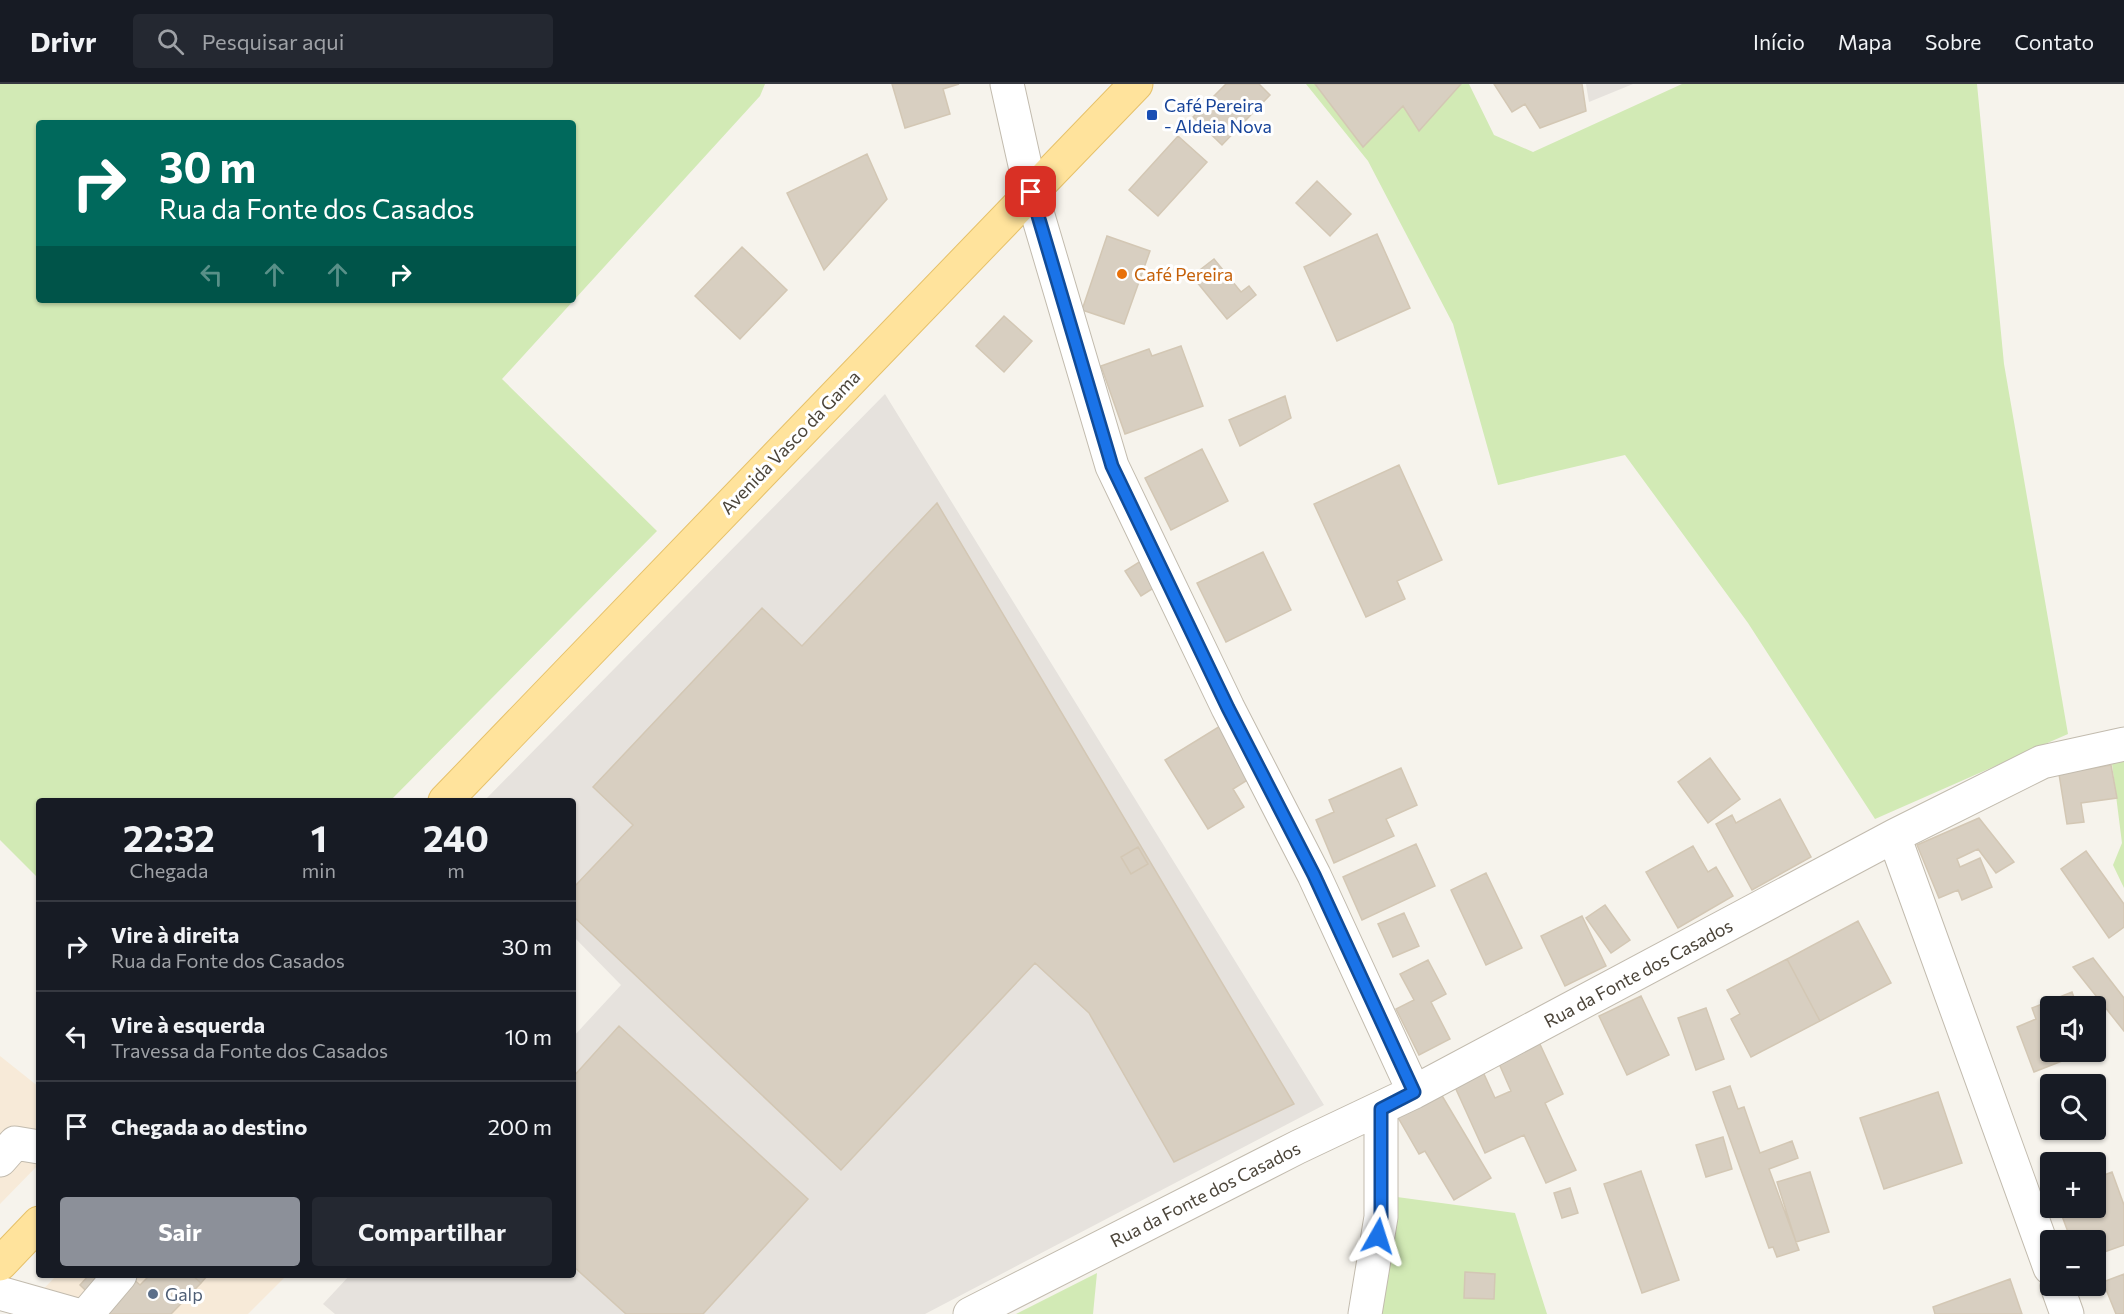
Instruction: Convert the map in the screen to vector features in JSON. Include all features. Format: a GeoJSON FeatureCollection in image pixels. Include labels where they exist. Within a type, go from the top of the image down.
{"type":"FeatureCollection","features":[{"type":"Feature","properties":{"kind":"main road","name":"Avenida Vasco da Gama"},"geometry":{"type":"LineString","coordinates":[[448,798],[1136,84]]}},
{"type":"Feature","properties":{"kind":"main road"},"geometry":{"type":"LineString","coordinates":[[0,1264],[36,1226]]}},
{"type":"Feature","properties":{"kind":"street"},"geometry":{"type":"LineString","coordinates":[[1007,84],[1031,192],[1112,466],[1228,708],[1314,875],[1414,1092]]}},
{"type":"Feature","properties":{"kind":"street","name":"Rua da Fonte dos Casados"},"geometry":{"type":"LineString","coordinates":[[970,1314],[1298,1147],[1381,1109],[1894,836],[2042,762],[2124,744]]}},
{"type":"Feature","properties":{"kind":"street"},"geometry":{"type":"LineString","coordinates":[[1894,836],[2040,1240]]}},
{"type":"Feature","properties":{"kind":"street"},"geometry":{"type":"LineString","coordinates":[[1365,1314],[1381,1217],[1381,1109]]}},
{"type":"Feature","properties":{"kind":"street"},"geometry":{"type":"LineString","coordinates":[[0,1160],[15,1143],[36,1146]]}},
{"type":"Feature","properties":{"kind":"street"},"geometry":{"type":"LineString","coordinates":[[87,1314],[117,1278]]}},
{"type":"Feature","properties":{"kind":"street"},"geometry":{"type":"LineString","coordinates":[[0,1293],[74,1314]]}},
{"type":"Feature","properties":{"kind":"street"},"geometry":{"type":"LineString","coordinates":[[2061,1296],[2067,1314]]}},
{"type":"Feature","properties":{"kind":"shaded area"},"geometry":{"type":"Polygon","coordinates":[[[1586,84],[1633,84],[1589,102],[1586,84]]]}},
{"type":"Feature","properties":{"kind":"shaded area"},"geometry":{"type":"Polygon","coordinates":[[[885,394],[1324,1105],[925,1314],[335,1314],[323,1304],[347,1278],[576,1278],[576,1034],[621,985],[576,939],[576,798],[487,798],[885,394]]]}},
{"type":"Feature","properties":{"kind":"shaded area"},"geometry":{"type":"Polygon","coordinates":[[[0,1056],[36,1085],[36,1167],[0,1204],[0,1056]]]}},
{"type":"Feature","properties":{"kind":"shaded area","name":"Galp"},"geometry":{"type":"Polygon","coordinates":[[[54,1278],[284,1278],[248,1314],[23,1314],[21,1312],[54,1278]]]}},
{"type":"Feature","properties":{"kind":"green space"},"geometry":{"type":"Polygon","coordinates":[[[0,84],[765,84],[760,96],[576,298],[576,120],[36,120],[36,303],[571,303],[502,379],[657,531],[393,798],[36,798],[36,876],[0,840],[0,84]]]}},
{"type":"Feature","properties":{"kind":"green space"},"geometry":{"type":"Polygon","coordinates":[[[1306,84],[1469,84],[1494,135],[1533,152],[1682,84],[1977,84],[2004,364],[2068,734],[1875,819],[1748,623],[1625,455],[1498,485],[1453,324],[1368,161],[1306,84]]]}},
{"type":"Feature","properties":{"kind":"green space"},"geometry":{"type":"Polygon","coordinates":[[[2124,753],[2124,888],[2113,865],[2122,843],[2111,756],[2124,753]]]}},
{"type":"Feature","properties":{"kind":"green space"},"geometry":{"type":"Polygon","coordinates":[[[1397,1197],[1515,1213],[1547,1314],[1380,1314],[1397,1197]]]}},
{"type":"Feature","properties":{"kind":"green space"},"geometry":{"type":"Polygon","coordinates":[[[1097,1273],[1093,1314],[1016,1314],[1097,1273]]]}},
{"type":"Feature","properties":{"kind":"building"},"geometry":{"type":"Polygon","coordinates":[[[892,84],[959,84],[943,89],[950,114],[905,128],[892,84]]]}},
{"type":"Feature","properties":{"kind":"building"},"geometry":{"type":"Polygon","coordinates":[[[1226,84],[1259,84],[1270,95],[1222,145],[1193,117],[1226,84]]]}},
{"type":"Feature","properties":{"kind":"building"},"geometry":{"type":"Polygon","coordinates":[[[1315,84],[1461,84],[1419,131],[1403,106],[1363,147],[1315,84]]]}},
{"type":"Feature","properties":{"kind":"building"},"geometry":{"type":"Polygon","coordinates":[[[1494,84],[1582,84],[1586,111],[1540,128],[1525,104],[1512,112],[1494,84]]]}},
{"type":"Feature","properties":{"kind":"building"},"geometry":{"type":"Polygon","coordinates":[[[1178,136],[1207,162],[1158,216],[1129,190],[1178,136]]]}},
{"type":"Feature","properties":{"kind":"building"},"geometry":{"type":"Polygon","coordinates":[[[867,154],[887,199],[824,270],[787,193],[867,154]]]}},
{"type":"Feature","properties":{"kind":"building"},"geometry":{"type":"Polygon","coordinates":[[[1317,181],[1351,214],[1330,236],[1296,203],[1317,181]]]}},
{"type":"Feature","properties":{"kind":"building"},"geometry":{"type":"Polygon","coordinates":[[[1377,234],[1410,308],[1337,341],[1304,267],[1377,234]]]}},
{"type":"Feature","properties":{"kind":"building"},"geometry":{"type":"Polygon","coordinates":[[[1107,236],[1150,251],[1124,324],[1082,310],[1107,236]]]}},
{"type":"Feature","properties":{"kind":"building"},"geometry":{"type":"Polygon","coordinates":[[[742,247],[787,290],[740,339],[695,296],[742,247]]]}},
{"type":"Feature","properties":{"kind":"building"},"geometry":{"type":"Polygon","coordinates":[[[1214,259],[1241,292],[1249,286],[1256,295],[1227,319],[1192,276],[1214,259]]]}},
{"type":"Feature","properties":{"kind":"building"},"geometry":{"type":"Polygon","coordinates":[[[1004,316],[1032,341],[1004,372],[976,346],[1004,316]]]}},
{"type":"Feature","properties":{"kind":"building"},"geometry":{"type":"Polygon","coordinates":[[[1181,346],[1203,406],[1125,434],[1101,366],[1149,349],[1152,356],[1181,346]]]}},
{"type":"Feature","properties":{"kind":"building"},"geometry":{"type":"Polygon","coordinates":[[[1285,396],[1291,418],[1240,446],[1229,420],[1285,396]]]}},
{"type":"Feature","properties":{"kind":"building"},"geometry":{"type":"Polygon","coordinates":[[[1202,449],[1228,501],[1171,530],[1145,478],[1202,449]]]}},
{"type":"Feature","properties":{"kind":"building"},"geometry":{"type":"Polygon","coordinates":[[[1399,465],[1442,560],[1397,581],[1405,599],[1366,617],[1314,504],[1399,465]]]}},
{"type":"Feature","properties":{"kind":"building"},"geometry":{"type":"Polygon","coordinates":[[[937,503],[1294,1104],[1174,1162],[1089,1013],[1035,963],[841,1170],[576,919],[576,885],[633,825],[593,787],[762,608],[802,646],[937,503]]]}},
{"type":"Feature","properties":{"kind":"building"},"geometry":{"type":"Polygon","coordinates":[[[1263,552],[1291,610],[1226,642],[1197,583],[1263,552]]]}},
{"type":"Feature","properties":{"kind":"building"},"geometry":{"type":"Polygon","coordinates":[[[1144,559],[1160,584],[1141,596],[1125,571],[1144,559]]]}},
{"type":"Feature","properties":{"kind":"building"},"geometry":{"type":"Polygon","coordinates":[[[1225,723],[1257,774],[1233,789],[1244,807],[1208,829],[1165,760],[1225,723]]]}},
{"type":"Feature","properties":{"kind":"building"},"geometry":{"type":"Polygon","coordinates":[[[1710,758],[1740,799],[1708,823],[1678,782],[1710,758]]]}},
{"type":"Feature","properties":{"kind":"building"},"geometry":{"type":"Polygon","coordinates":[[[2111,765],[2117,798],[2081,803],[2084,822],[2067,824],[2059,774],[2111,765]]]}},
{"type":"Feature","properties":{"kind":"building"},"geometry":{"type":"Polygon","coordinates":[[[1401,768],[1417,805],[1386,819],[1394,836],[1334,863],[1316,820],[1334,812],[1329,800],[1401,768]]]}},
{"type":"Feature","properties":{"kind":"building"},"geometry":{"type":"Polygon","coordinates":[[[1780,799],[1811,857],[1752,890],[1716,824],[1732,815],[1736,823],[1780,799]]]}},
{"type":"Feature","properties":{"kind":"building"},"geometry":{"type":"Polygon","coordinates":[[[1979,818],[2014,862],[1996,873],[1978,849],[1957,859],[1960,867],[1980,858],[1992,887],[1962,900],[1958,890],[1939,898],[1917,845],[1979,818]]]}},
{"type":"Feature","properties":{"kind":"building"},"geometry":{"type":"Polygon","coordinates":[[[1416,844],[1435,886],[1362,920],[1343,877],[1416,844]]]}},
{"type":"Feature","properties":{"kind":"building"},"geometry":{"type":"Polygon","coordinates":[[[1693,846],[1708,872],[1716,867],[1733,896],[1678,928],[1646,872],[1693,846]]]}},
{"type":"Feature","properties":{"kind":"building"},"geometry":{"type":"Polygon","coordinates":[[[1138,847],[1148,864],[1131,874],[1121,857],[1138,847]]]}},
{"type":"Feature","properties":{"kind":"building"},"geometry":{"type":"Polygon","coordinates":[[[2086,851],[2124,904],[2124,927],[2109,938],[2061,869],[2086,851]]]}},
{"type":"Feature","properties":{"kind":"building"},"geometry":{"type":"Polygon","coordinates":[[[1486,873],[1522,948],[1486,965],[1451,890],[1486,873]]]}},
{"type":"Feature","properties":{"kind":"building"},"geometry":{"type":"Polygon","coordinates":[[[1605,905],[1630,940],[1611,953],[1586,918],[1605,905]]]}},
{"type":"Feature","properties":{"kind":"building"},"geometry":{"type":"Polygon","coordinates":[[[1404,913],[1419,946],[1393,957],[1378,924],[1404,913]]]}},
{"type":"Feature","properties":{"kind":"building"},"geometry":{"type":"Polygon","coordinates":[[[1582,916],[1606,966],[1565,986],[1541,936],[1582,916]]]}},
{"type":"Feature","properties":{"kind":"building"},"geometry":{"type":"Polygon","coordinates":[[[1858,921],[1891,983],[1820,1021],[1787,959],[1858,921]]]}},
{"type":"Feature","properties":{"kind":"building"},"geometry":{"type":"Polygon","coordinates":[[[2093,958],[2124,998],[2124,1031],[2106,1008],[2106,996],[2096,996],[2073,967],[2093,958]]]}},
{"type":"Feature","properties":{"kind":"building"},"geometry":{"type":"Polygon","coordinates":[[[1787,959],[1820,1021],[1751,1057],[1731,1019],[1740,1014],[1727,990],[1787,959]]]}},
{"type":"Feature","properties":{"kind":"building"},"geometry":{"type":"Polygon","coordinates":[[[1428,960],[1446,994],[1431,1002],[1450,1039],[1419,1055],[1396,1009],[1414,1000],[1400,974],[1428,960]]]}},
{"type":"Feature","properties":{"kind":"building"},"geometry":{"type":"Polygon","coordinates":[[[2072,992],[2073,996],[2062,996],[2072,992]]]}},
{"type":"Feature","properties":{"kind":"building"},"geometry":{"type":"Polygon","coordinates":[[[1641,996],[1669,1055],[1627,1075],[1599,1016],[1641,996]]]}},
{"type":"Feature","properties":{"kind":"building"},"geometry":{"type":"Polygon","coordinates":[[[2040,1005],[2040,1062],[2060,1062],[2034,1072],[2017,1027],[2036,1019],[2032,1008],[2040,1005]]]}},
{"type":"Feature","properties":{"kind":"building"},"geometry":{"type":"Polygon","coordinates":[[[1706,1008],[1724,1059],[1696,1070],[1678,1018],[1706,1008]]]}},
{"type":"Feature","properties":{"kind":"building"},"geometry":{"type":"Polygon","coordinates":[[[619,1026],[808,1199],[703,1314],[626,1314],[576,1269],[576,1074],[619,1026]]]}},
{"type":"Feature","properties":{"kind":"building"},"geometry":{"type":"Polygon","coordinates":[[[1538,1040],[1563,1094],[1545,1103],[1576,1170],[1546,1183],[1524,1135],[1485,1153],[1454,1085],[1483,1072],[1495,1098],[1511,1091],[1497,1059],[1538,1040]]]}},
{"type":"Feature","properties":{"kind":"building"},"geometry":{"type":"Polygon","coordinates":[[[1730,1086],[1738,1109],[1744,1107],[1760,1153],[1792,1141],[1798,1158],[1769,1169],[1799,1250],[1777,1257],[1773,1247],[1769,1248],[1713,1092],[1730,1086]]]}},
{"type":"Feature","properties":{"kind":"building"},"geometry":{"type":"Polygon","coordinates":[[[1438,1089],[1491,1178],[1454,1200],[1425,1151],[1419,1154],[1396,1114],[1438,1089]]]}},
{"type":"Feature","properties":{"kind":"building"},"geometry":{"type":"Polygon","coordinates":[[[1938,1092],[1962,1163],[1884,1189],[1860,1118],[1938,1092]]]}},
{"type":"Feature","properties":{"kind":"building"},"geometry":{"type":"Polygon","coordinates":[[[1723,1137],[1732,1169],[1706,1177],[1696,1145],[1723,1137]]]}},
{"type":"Feature","properties":{"kind":"building"},"geometry":{"type":"Polygon","coordinates":[[[1641,1171],[1679,1280],[1642,1293],[1604,1184],[1641,1171]]]}},
{"type":"Feature","properties":{"kind":"building"},"geometry":{"type":"Polygon","coordinates":[[[1810,1172],[1829,1232],[1796,1242],[1777,1182],[1810,1172]]]}},
{"type":"Feature","properties":{"kind":"building"},"geometry":{"type":"Polygon","coordinates":[[[2112,1172],[2124,1205],[2124,1245],[2106,1251],[2106,1230],[2067,1230],[2063,1218],[2106,1218],[2106,1174],[2112,1172]]]}},
{"type":"Feature","properties":{"kind":"building"},"geometry":{"type":"Polygon","coordinates":[[[1570,1188],[1578,1213],[1562,1218],[1554,1193],[1570,1188]]]}},
{"type":"Feature","properties":{"kind":"building"},"geometry":{"type":"Polygon","coordinates":[[[1465,1272],[1495,1274],[1494,1299],[1464,1298],[1465,1272]]]}},
{"type":"Feature","properties":{"kind":"building"},"geometry":{"type":"Polygon","coordinates":[[[2124,1274],[2124,1314],[2116,1314],[2106,1289],[2106,1281],[2124,1274]]]}},
{"type":"Feature","properties":{"kind":"building"},"geometry":{"type":"Polygon","coordinates":[[[86,1278],[132,1278],[140,1285],[147,1278],[195,1278],[201,1283],[171,1314],[110,1314],[80,1285],[86,1278]]]}},
{"type":"Feature","properties":{"kind":"building"},"geometry":{"type":"Polygon","coordinates":[[[195,1278],[205,1278],[201,1283],[195,1278]]]}},
{"type":"Feature","properties":{"kind":"building"},"geometry":{"type":"Polygon","coordinates":[[[2010,1279],[2022,1314],[1935,1314],[1933,1307],[2010,1279]]]}},
{"type":"Feature","properties":{"kind":"place","name":"Café Pereira - Aldeia Nova"},"geometry":{"type":"Point","coordinates":[1152,115]}},
{"type":"Feature","properties":{"kind":"place","name":"Café Pereira"},"geometry":{"type":"Point","coordinates":[1122,274]}},
{"type":"Feature","properties":{"kind":"place","name":"Galp"},"geometry":{"type":"Point","coordinates":[153,1294]}},
{"type":"Feature","properties":{"kind":"route"},"geometry":{"type":"LineString","coordinates":[[1031,192],[1112,466],[1228,708],[1314,875],[1414,1092],[1381,1109],[1381,1217],[1378,1236]]}}]}
